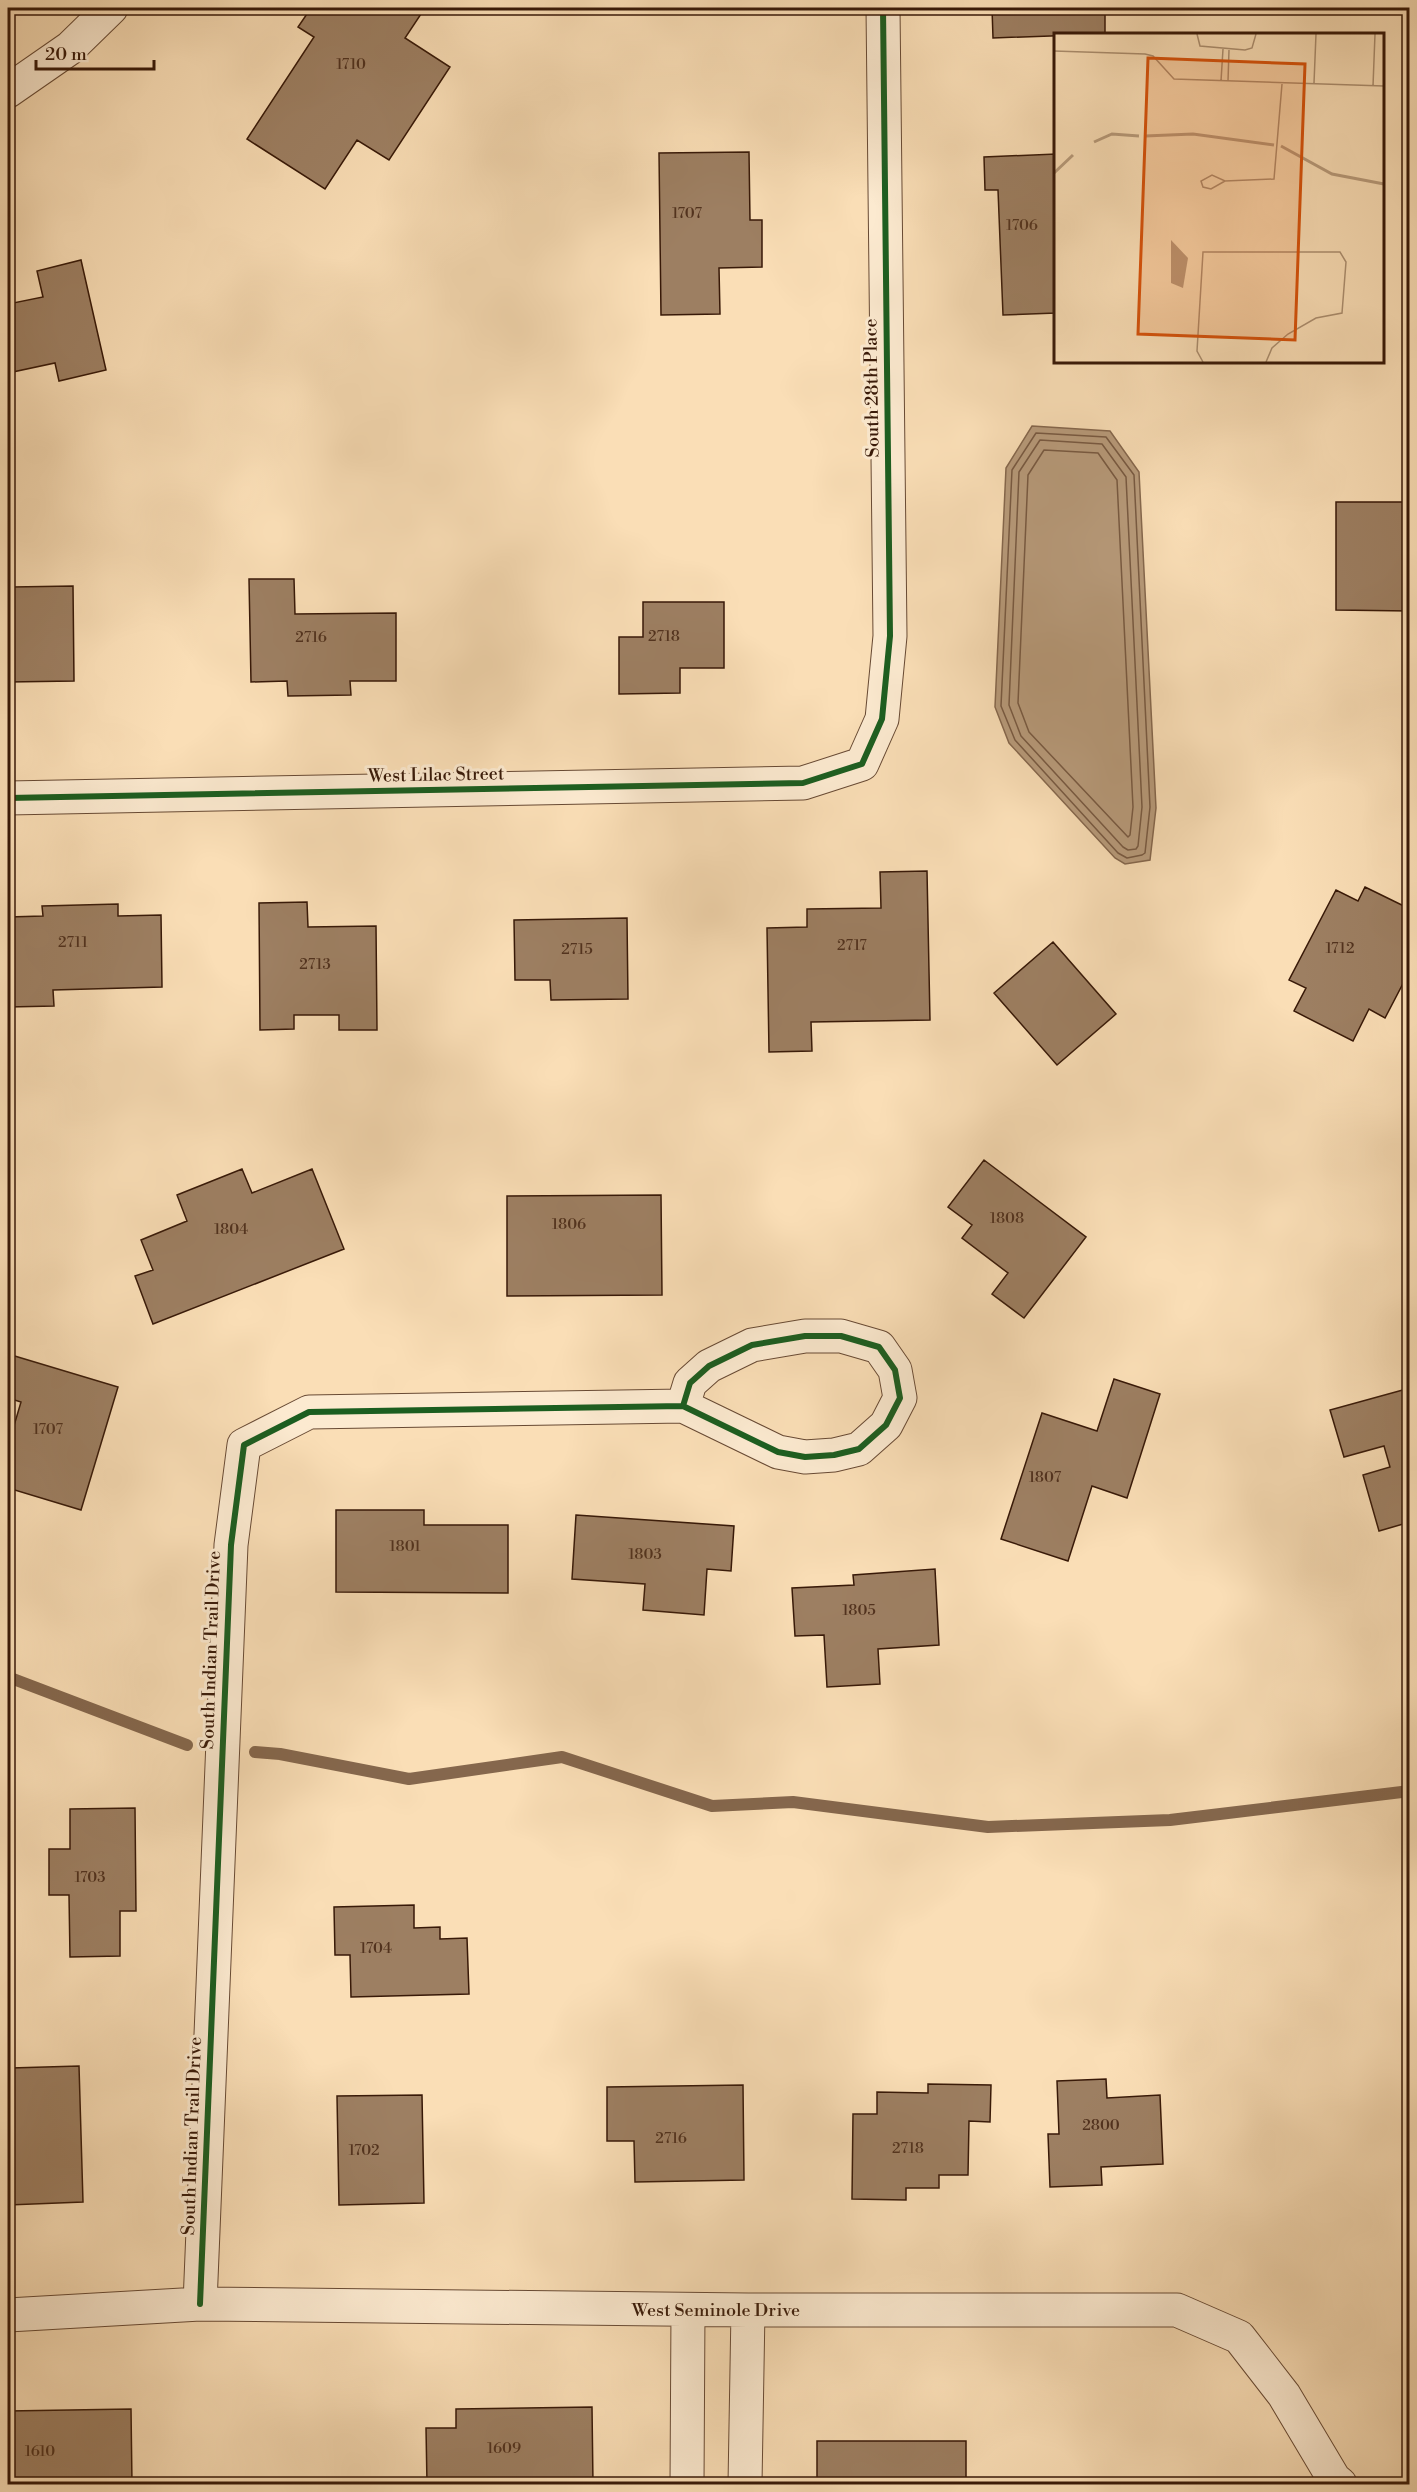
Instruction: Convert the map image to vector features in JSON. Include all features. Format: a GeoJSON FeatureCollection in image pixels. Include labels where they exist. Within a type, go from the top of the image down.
{"type":"FeatureCollection","features":[{"type":"Feature","properties":{"kind":"street"},"geometry":{"type":"LineString","coordinates":[[8,91],[70,48],[111,8]]}},
{"type":"Feature","properties":{"kind":"street","name":"South 28th Place"},"geometry":{"type":"LineString","coordinates":[[862,764],[882,719],[890,636],[883,8]]}},
{"type":"Feature","properties":{"kind":"street","name":"West Lilac Street"},"geometry":{"type":"LineString","coordinates":[[8,798],[803,783],[862,764]]}},
{"type":"Feature","properties":{"kind":"street","name":"South Indian Trail Drive"},"geometry":{"type":"LineString","coordinates":[[200,2304],[231,1545],[244,1445],[309,1412],[683,1406],[778,1452],[805,1457],[834,1455],[859,1449],[886,1425],[900,1398],[895,1370],[879,1347],[841,1336],[806,1336],[752,1345],[709,1366],[690,1383],[683,1406]]}},
{"type":"Feature","properties":{"kind":"street","name":"West Seminole Drive"},"geometry":{"type":"LineString","coordinates":[[8,2315],[200,2304],[688,2310],[1177,2310],[1239,2337],[1284,2395],[1334,2479],[1340,2484]]}},
{"type":"Feature","properties":{"kind":"street"},"geometry":{"type":"LineString","coordinates":[[687,2484],[688,2310]]}},
{"type":"Feature","properties":{"kind":"street"},"geometry":{"type":"LineString","coordinates":[[745,2484],[748,2310]]}},
{"type":"Feature","properties":{"kind":"water"},"geometry":{"type":"Polygon","coordinates":[[[1032,426],[1110,431],[1139,472],[1156,808],[1150,860],[1125,864],[1115,858],[1009,743],[995,707],[1006,468],[1032,426]]]}},
{"type":"Feature","properties":{"kind":"building"},"geometry":{"type":"Polygon","coordinates":[[[311,8],[425,8],[405,38],[450,67],[389,160],[357,140],[325,189],[247,139],[314,37],[298,27],[311,8]]]}},
{"type":"Feature","properties":{"kind":"building"},"geometry":{"type":"Polygon","coordinates":[[[992,8],[1105,8],[1105,33],[1054,33],[1054,36],[993,38],[992,8]]]}},
{"type":"Feature","properties":{"kind":"building"},"geometry":{"type":"Polygon","coordinates":[[[749,152],[750,220],[762,220],[762,267],[719,268],[720,314],[661,315],[659,153],[749,152]]]}},
{"type":"Feature","properties":{"kind":"building"},"geometry":{"type":"Polygon","coordinates":[[[1054,154],[1054,313],[1003,315],[998,190],[985,190],[984,157],[1054,154]]]}},
{"type":"Feature","properties":{"kind":"building"},"geometry":{"type":"Polygon","coordinates":[[[81,260],[106,370],[59,381],[55,363],[8,373],[8,304],[43,297],[37,271],[81,260]]]}},
{"type":"Feature","properties":{"kind":"building"},"geometry":{"type":"Polygon","coordinates":[[[1336,502],[1410,502],[1410,611],[1336,610],[1336,502]]]}},
{"type":"Feature","properties":{"kind":"building"},"geometry":{"type":"Polygon","coordinates":[[[8,576],[12,576],[12,587],[73,586],[74,681],[8,682],[8,576]]]}},
{"type":"Feature","properties":{"kind":"building"},"geometry":{"type":"Polygon","coordinates":[[[249,579],[294,579],[295,614],[396,613],[396,681],[350,681],[351,695],[288,696],[287,681],[251,682],[249,579]]]}},
{"type":"Feature","properties":{"kind":"building"},"geometry":{"type":"Polygon","coordinates":[[[643,602],[724,602],[724,668],[680,668],[680,693],[619,694],[619,637],[643,637],[643,602]]]}},
{"type":"Feature","properties":{"kind":"building"},"geometry":{"type":"Polygon","coordinates":[[[927,871],[930,1020],[811,1022],[812,1051],[769,1052],[767,928],[807,927],[807,909],[881,908],[880,872],[927,871]]]}},
{"type":"Feature","properties":{"kind":"building"},"geometry":{"type":"Polygon","coordinates":[[[1365,887],[1410,909],[1410,944],[1405,952],[1410,954],[1410,970],[1385,1018],[1369,1009],[1353,1041],[1294,1011],[1306,988],[1289,980],[1336,890],[1358,901],[1365,887]]]}},
{"type":"Feature","properties":{"kind":"building"},"geometry":{"type":"Polygon","coordinates":[[[307,902],[308,927],[376,926],[377,1030],[339,1030],[339,1015],[294,1015],[294,1029],[260,1030],[259,903],[307,902]]]}},
{"type":"Feature","properties":{"kind":"building"},"geometry":{"type":"Polygon","coordinates":[[[118,904],[118,916],[161,915],[162,987],[53,990],[54,1006],[8,1007],[8,917],[43,916],[42,906],[118,904]]]}},
{"type":"Feature","properties":{"kind":"building"},"geometry":{"type":"Polygon","coordinates":[[[627,918],[628,999],[551,1000],[550,980],[515,980],[514,920],[627,918]]]}},
{"type":"Feature","properties":{"kind":"building"},"geometry":{"type":"Polygon","coordinates":[[[1053,942],[1116,1014],[1057,1065],[994,993],[1053,942]]]}},
{"type":"Feature","properties":{"kind":"building"},"geometry":{"type":"Polygon","coordinates":[[[984,1160],[1086,1237],[1024,1318],[992,1294],[1008,1273],[962,1238],[972,1225],[948,1207],[984,1160]]]}},
{"type":"Feature","properties":{"kind":"building"},"geometry":{"type":"Polygon","coordinates":[[[242,1169],[252,1193],[312,1169],[344,1249],[153,1324],[135,1276],[153,1270],[141,1240],[187,1221],[177,1195],[242,1169]]]}},
{"type":"Feature","properties":{"kind":"building"},"geometry":{"type":"Polygon","coordinates":[[[661,1195],[662,1295],[507,1296],[507,1196],[661,1195]]]}},
{"type":"Feature","properties":{"kind":"building"},"geometry":{"type":"Polygon","coordinates":[[[8,1354],[118,1387],[81,1510],[8,1488],[8,1446],[21,1402],[8,1398],[8,1354]]]}},
{"type":"Feature","properties":{"kind":"building"},"geometry":{"type":"Polygon","coordinates":[[[1114,1379],[1160,1394],[1127,1498],[1092,1486],[1068,1561],[1001,1539],[1042,1413],[1097,1431],[1114,1379]]]}},
{"type":"Feature","properties":{"kind":"building"},"geometry":{"type":"Polygon","coordinates":[[[1410,1388],[1410,1522],[1379,1531],[1363,1475],[1390,1467],[1384,1446],[1344,1457],[1330,1410],[1410,1388]]]}},
{"type":"Feature","properties":{"kind":"building"},"geometry":{"type":"Polygon","coordinates":[[[336,1510],[424,1510],[424,1525],[508,1525],[508,1593],[336,1592],[336,1510]]]}},
{"type":"Feature","properties":{"kind":"building"},"geometry":{"type":"Polygon","coordinates":[[[576,1515],[734,1526],[731,1571],[707,1569],[704,1615],[643,1610],[645,1584],[572,1579],[576,1515]]]}},
{"type":"Feature","properties":{"kind":"building"},"geometry":{"type":"Polygon","coordinates":[[[935,1569],[939,1645],[878,1649],[880,1684],[827,1687],[824,1635],[795,1636],[792,1588],[854,1585],[853,1575],[935,1569]]]}},
{"type":"Feature","properties":{"kind":"building"},"geometry":{"type":"Polygon","coordinates":[[[135,1808],[136,1911],[120,1911],[120,1956],[70,1957],[69,1895],[49,1895],[49,1849],[70,1849],[70,1809],[135,1808]]]}},
{"type":"Feature","properties":{"kind":"building"},"geometry":{"type":"Polygon","coordinates":[[[414,1905],[414,1928],[440,1927],[440,1939],[467,1938],[469,1994],[351,1997],[350,1955],[335,1955],[334,1907],[414,1905]]]}},
{"type":"Feature","properties":{"kind":"building"},"geometry":{"type":"Polygon","coordinates":[[[79,2066],[83,2202],[8,2205],[8,2152],[14,2152],[11,2068],[79,2066]]]}},
{"type":"Feature","properties":{"kind":"building"},"geometry":{"type":"Polygon","coordinates":[[[1106,2079],[1107,2098],[1160,2095],[1163,2164],[1101,2167],[1102,2185],[1050,2187],[1048,2134],[1059,2134],[1057,2081],[1106,2079]]]}},
{"type":"Feature","properties":{"kind":"building"},"geometry":{"type":"Polygon","coordinates":[[[928,2084],[991,2085],[990,2122],[969,2121],[968,2175],[939,2175],[939,2188],[906,2188],[906,2200],[852,2199],[853,2114],[877,2114],[877,2092],[928,2093],[928,2084]]]}},
{"type":"Feature","properties":{"kind":"building"},"geometry":{"type":"Polygon","coordinates":[[[743,2085],[744,2180],[635,2182],[634,2141],[607,2141],[607,2087],[743,2085]]]}},
{"type":"Feature","properties":{"kind":"building"},"geometry":{"type":"Polygon","coordinates":[[[422,2095],[424,2203],[339,2205],[337,2096],[422,2095]]]}},
{"type":"Feature","properties":{"kind":"building"},"geometry":{"type":"Polygon","coordinates":[[[592,2407],[593,2484],[427,2484],[426,2428],[456,2428],[456,2409],[592,2407]]]}},
{"type":"Feature","properties":{"kind":"building"},"geometry":{"type":"Polygon","coordinates":[[[131,2409],[132,2484],[8,2484],[8,2411],[131,2409]]]}},
{"type":"Feature","properties":{"kind":"building"},"geometry":{"type":"Polygon","coordinates":[[[817,2441],[966,2441],[966,2479],[948,2479],[948,2484],[817,2484],[817,2441]]]}},
{"type":"Feature","properties":{"kind":"waterway"},"geometry":{"type":"LineString","coordinates":[[8,1677],[187,1745]]}},
{"type":"Feature","properties":{"kind":"waterway"},"geometry":{"type":"LineString","coordinates":[[255,1752],[280,1754],[409,1779],[562,1757],[712,1806],[793,1802],[988,1827],[1170,1820],[1410,1791]]}},
{"type":"Feature","properties":{"kind":"cycle path"},"geometry":{"type":"LineString","coordinates":[[8,798],[803,783],[862,764],[882,719],[890,636],[883,8]]}},
{"type":"Feature","properties":{"kind":"cycle path"},"geometry":{"type":"LineString","coordinates":[[200,2304],[231,1545],[244,1445],[309,1412],[683,1406],[778,1452],[805,1457],[834,1455],[859,1449],[886,1425],[900,1398],[895,1370],[879,1347],[841,1336],[805,1336],[752,1345],[709,1366],[690,1383],[683,1406]]}}]}
